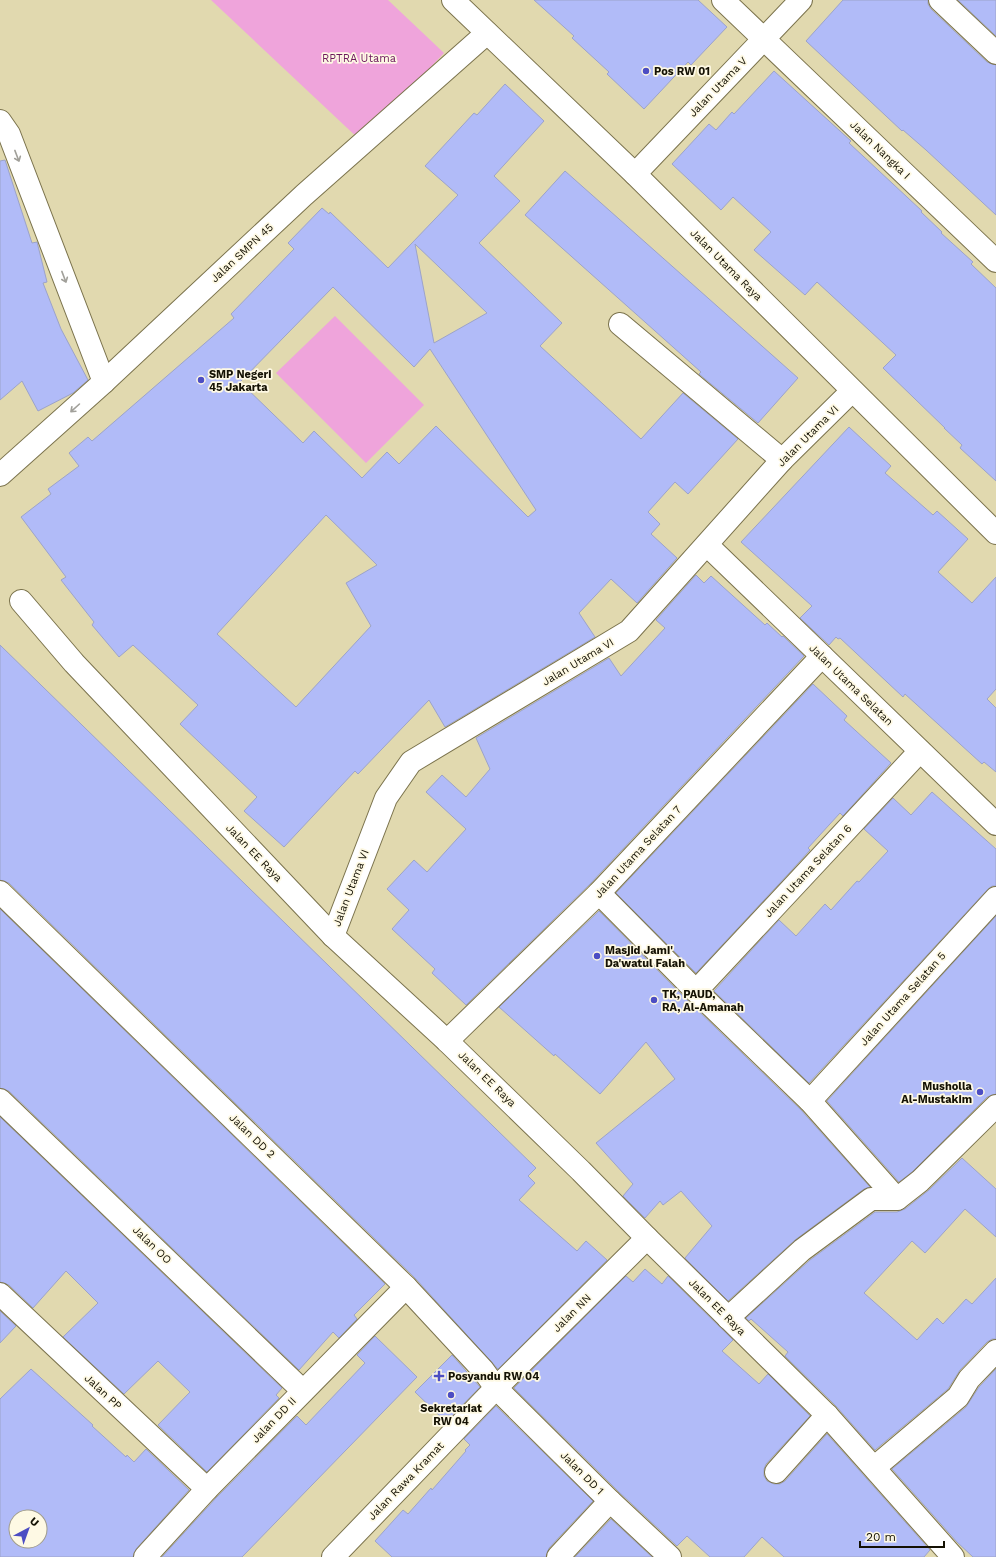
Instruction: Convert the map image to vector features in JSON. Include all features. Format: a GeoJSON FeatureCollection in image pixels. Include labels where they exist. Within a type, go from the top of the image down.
{"type":"FeatureCollection","features":[{"type":"Feature","properties":{"kind":"street","name":"Jalan Utama Raya"},"geometry":{"type":"LineString","coordinates":[[453,0],[634,174],[996,533]]}},
{"type":"Feature","properties":{"kind":"street","name":"Jalan Nangka I"},"geometry":{"type":"LineString","coordinates":[[723,0],[996,261]]}},
{"type":"Feature","properties":{"kind":"street","name":"Jalan Utama V"},"geometry":{"type":"LineString","coordinates":[[634,174],[801,0]]}},
{"type":"Feature","properties":{"kind":"street"},"geometry":{"type":"LineString","coordinates":[[940,0],[996,53]]}},
{"type":"Feature","properties":{"kind":"street","name":"Jalan SMPN 45"},"geometry":{"type":"LineString","coordinates":[[0,475],[104,382],[304,195],[487,33]]}},
{"type":"Feature","properties":{"kind":"street"},"geometry":{"type":"LineString","coordinates":[[3,132],[104,382]]}},
{"type":"Feature","properties":{"kind":"street"},"geometry":{"type":"LineString","coordinates":[[620,324],[782,460]]}},
{"type":"Feature","properties":{"kind":"street","name":"Jalan Utama VI"},"geometry":{"type":"LineString","coordinates":[[333,936],[386,798],[411,762],[629,631],[782,460],[852,391]]}},
{"type":"Feature","properties":{"kind":"street","name":"Jalan Utama Selatan"},"geometry":{"type":"LineString","coordinates":[[707,545],[996,824]]}},
{"type":"Feature","properties":{"kind":"street","name":"Jalan EE Raya"},"geometry":{"type":"LineString","coordinates":[[21,601],[74,663],[333,936],[447,1041],[581,1171],[827,1415],[953,1557]]}},
{"type":"Feature","properties":{"kind":"street","name":"Jalan Utama Selatan 7"},"geometry":{"type":"LineString","coordinates":[[447,1041],[599,893],[822,656]]}},
{"type":"Feature","properties":{"kind":"street","name":"Jalan Utama Selatan 6"},"geometry":{"type":"LineString","coordinates":[[696,991],[920,751]]}},
{"type":"Feature","properties":{"kind":"street","name":"Jalan DD 2"},"geometry":{"type":"LineString","coordinates":[[0,892],[406,1287],[483,1370],[496,1388]]}},
{"type":"Feature","properties":{"kind":"street"},"geometry":{"type":"LineString","coordinates":[[599,893],[696,991],[810,1101],[897,1199]]}},
{"type":"Feature","properties":{"kind":"street","name":"Jalan Utama Selatan 5"},"geometry":{"type":"LineString","coordinates":[[810,1101],[996,898]]}},
{"type":"Feature","properties":{"kind":"street","name":"Jalan OO"},"geometry":{"type":"LineString","coordinates":[[0,1100],[303,1391]]}},
{"type":"Feature","properties":{"kind":"street"},"geometry":{"type":"LineString","coordinates":[[728,1318],[802,1250],[870,1199],[897,1199],[920,1181],[996,1106]]}},
{"type":"Feature","properties":{"kind":"street","name":"Jalan NN"},"geometry":{"type":"LineString","coordinates":[[496,1388],[647,1238]]}},
{"type":"Feature","properties":{"kind":"street","name":"Jalan DD II"},"geometry":{"type":"LineString","coordinates":[[145,1557],[207,1489],[406,1287]]}},
{"type":"Feature","properties":{"kind":"street","name":"Jalan PP"},"geometry":{"type":"LineString","coordinates":[[0,1294],[207,1489]]}},
{"type":"Feature","properties":{"kind":"street"},"geometry":{"type":"LineString","coordinates":[[874,1467],[958,1397],[969,1379],[996,1352]]}},
{"type":"Feature","properties":{"kind":"street","name":"Jalan DD 1"},"geometry":{"type":"LineString","coordinates":[[496,1388],[610,1501],[670,1557]]}},
{"type":"Feature","properties":{"kind":"street","name":"Jalan Rawa Kramat"},"geometry":{"type":"LineString","coordinates":[[333,1557],[496,1388]]}},
{"type":"Feature","properties":{"kind":"street"},"geometry":{"type":"LineString","coordinates":[[776,1472],[827,1415]]}},
{"type":"Feature","properties":{"kind":"street"},"geometry":{"type":"LineString","coordinates":[[558,1557],[610,1501]]}},
{"type":"Feature","properties":{"kind":"green space","name":"RPTRA Utama"},"geometry":{"type":"Polygon","coordinates":[[[211,0],[388,0],[444,53],[361,141],[211,0]]]}},
{"type":"Feature","properties":{"kind":"green space"},"geometry":{"type":"Polygon","coordinates":[[[335,316],[424,405],[366,463],[276,373],[335,316]]]}},
{"type":"Feature","properties":{"kind":"building"},"geometry":{"type":"Polygon","coordinates":[[[534,0],[698,0],[727,27],[691,65],[688,62],[644,109],[607,74],[609,72],[572,38],[574,36],[534,0]]]}},
{"type":"Feature","properties":{"kind":"building"},"geometry":{"type":"Polygon","coordinates":[[[843,0],[928,0],[928,4],[931,9],[987,62],[996,65],[996,215],[926,150],[903,130],[902,131],[806,41],[843,0]]]}},
{"type":"Feature","properties":{"kind":"building"},"geometry":{"type":"Polygon","coordinates":[[[958,0],[996,0],[996,36],[958,0]]]}},
{"type":"Feature","properties":{"kind":"building"},"geometry":{"type":"Polygon","coordinates":[[[774,71],[851,141],[849,143],[922,211],[921,212],[942,232],[941,233],[973,262],[971,264],[996,288],[996,481],[960,448],[962,445],[883,368],[896,355],[817,282],[805,295],[754,250],[771,232],[733,197],[721,210],[672,164],[709,124],[716,130],[732,112],[734,114],[774,71]]]}},
{"type":"Feature","properties":{"kind":"building"},"geometry":{"type":"Polygon","coordinates":[[[505,84],[544,121],[494,176],[520,201],[479,243],[562,323],[540,346],[641,439],[683,393],[738,439],[688,494],[675,482],[648,512],[660,524],[651,534],[677,558],[637,603],[611,579],[579,613],[595,637],[445,727],[429,700],[358,774],[355,771],[284,847],[244,811],[257,797],[180,724],[198,705],[133,645],[119,657],[92,625],[94,622],[61,580],[66,577],[21,517],[51,494],[48,489],[79,466],[69,453],[88,437],[92,441],[234,318],[231,314],[294,249],[288,243],[322,208],[329,214],[330,212],[388,268],[458,195],[425,166],[474,113],[477,115],[505,84]],[[415,244],[434,343],[487,313],[415,244]],[[333,287],[240,382],[303,443],[314,431],[362,478],[387,452],[399,464],[436,426],[528,517],[536,510],[430,349],[414,367],[333,287]],[[326,515],[217,634],[296,707],[371,626],[346,583],[377,565],[326,515]]]}},
{"type":"Feature","properties":{"kind":"building"},"geometry":{"type":"Polygon","coordinates":[[[5,160],[32,243],[37,242],[47,282],[43,283],[61,329],[88,380],[73,393],[38,411],[22,381],[0,400],[0,161],[5,160]]]}},
{"type":"Feature","properties":{"kind":"building"},"geometry":{"type":"Polygon","coordinates":[[[565,171],[798,378],[758,423],[699,374],[701,372],[525,215],[565,171]]]}},
{"type":"Feature","properties":{"kind":"building"},"geometry":{"type":"Polygon","coordinates":[[[849,427],[891,466],[885,473],[933,515],[937,511],[968,539],[938,572],[972,603],[996,577],[996,689],[987,699],[996,708],[996,772],[984,762],[982,764],[905,694],[903,697],[840,638],[838,639],[836,637],[829,645],[800,618],[812,606],[741,542],[849,427]]]}},
{"type":"Feature","properties":{"kind":"building"},"geometry":{"type":"Polygon","coordinates":[[[696,575],[704,583],[711,576],[765,625],[767,623],[804,656],[590,884],[466,1005],[432,973],[435,969],[392,929],[409,910],[387,889],[414,860],[427,872],[466,829],[426,792],[442,775],[466,797],[490,769],[476,738],[609,658],[621,676],[665,628],[656,620],[696,575]]]}},
{"type":"Feature","properties":{"kind":"building"},"geometry":{"type":"Polygon","coordinates":[[[0,645],[536,1168],[528,1176],[535,1183],[519,1200],[577,1251],[586,1241],[607,1260],[498,1369],[415,1278],[9,883],[0,880],[0,645]]]}},
{"type":"Feature","properties":{"kind":"building"},"geometry":{"type":"Polygon","coordinates":[[[813,684],[847,716],[844,720],[891,763],[843,816],[840,813],[808,848],[810,850],[696,973],[616,893],[813,684]]]}},
{"type":"Feature","properties":{"kind":"building"},"geometry":{"type":"Polygon","coordinates":[[[932,792],[996,849],[996,886],[992,886],[987,890],[809,1083],[714,991],[779,920],[796,936],[825,904],[831,910],[857,881],[859,882],[888,851],[864,829],[893,798],[911,815],[932,792]]]}},
{"type":"Feature","properties":{"kind":"building"},"geometry":{"type":"Polygon","coordinates":[[[0,909],[385,1284],[354,1315],[357,1319],[339,1338],[333,1332],[299,1370],[9,1091],[0,1088],[0,909]]]}},
{"type":"Feature","properties":{"kind":"building"},"geometry":{"type":"Polygon","coordinates":[[[599,911],[687,1000],[801,1110],[870,1187],[864,1189],[795,1240],[728,1301],[685,1258],[712,1226],[681,1191],[663,1205],[660,1201],[645,1218],[623,1196],[633,1184],[596,1143],[675,1079],[646,1042],[600,1094],[555,1054],[554,1056],[499,1007],[599,911]]]}},
{"type":"Feature","properties":{"kind":"building"},"geometry":{"type":"Polygon","coordinates":[[[996,916],[996,1094],[987,1097],[912,1172],[899,1182],[827,1101],[996,916]]]}},
{"type":"Feature","properties":{"kind":"building"},"geometry":{"type":"Polygon","coordinates":[[[0,1117],[282,1388],[276,1395],[279,1398],[207,1472],[158,1425],[190,1392],[158,1361],[124,1394],[63,1337],[98,1303],[66,1271],[33,1308],[9,1285],[0,1282],[0,1117]]]}},
{"type":"Feature","properties":{"kind":"building"},"geometry":{"type":"Polygon","coordinates":[[[962,1158],[996,1189],[996,1237],[965,1209],[925,1253],[912,1241],[864,1293],[917,1340],[937,1318],[943,1324],[966,1299],[972,1304],[996,1278],[996,1339],[992,1339],[987,1342],[960,1370],[948,1389],[875,1450],[836,1406],[785,1356],[788,1352],[751,1319],[749,1321],[746,1318],[810,1260],[875,1212],[897,1212],[905,1209],[929,1190],[962,1158]]]}},
{"type":"Feature","properties":{"kind":"building"},"geometry":{"type":"Polygon","coordinates":[[[645,1269],[662,1284],[668,1276],[733,1340],[722,1351],[759,1384],[768,1374],[810,1416],[766,1464],[764,1476],[767,1481],[774,1484],[780,1484],[785,1481],[827,1434],[930,1550],[924,1557],[784,1557],[762,1537],[744,1557],[710,1557],[687,1536],[677,1546],[619,1492],[514,1388],[626,1276],[633,1282],[645,1269]]]}},
{"type":"Feature","properties":{"kind":"building"},"geometry":{"type":"Polygon","coordinates":[[[0,1311],[16,1326],[0,1343],[0,1311]]]}},
{"type":"Feature","properties":{"kind":"building"},"geometry":{"type":"Polygon","coordinates":[[[375,1336],[417,1377],[242,1557],[162,1557],[216,1498],[297,1416],[306,1425],[365,1363],[357,1355],[375,1336]]]}},
{"type":"Feature","properties":{"kind":"building","name":"Sekretariat RW 04"},"geometry":{"type":"Polygon","coordinates":[[[452,1355],[480,1387],[446,1422],[415,1392],[452,1355]]]}},
{"type":"Feature","properties":{"kind":"building"},"geometry":{"type":"Polygon","coordinates":[[[31,1369],[126,1457],[127,1455],[134,1462],[146,1449],[189,1490],[136,1549],[133,1557],[0,1557],[0,1399],[31,1369]]]}},
{"type":"Feature","properties":{"kind":"building"},"geometry":{"type":"Polygon","coordinates":[[[996,1369],[996,1557],[973,1557],[957,1542],[892,1469],[966,1407],[979,1387],[996,1369]]]}},
{"type":"Feature","properties":{"kind":"building"},"geometry":{"type":"Polygon","coordinates":[[[496,1406],[593,1501],[549,1548],[546,1557],[392,1557],[375,1541],[403,1510],[408,1514],[431,1488],[432,1490],[470,1445],[464,1439],[496,1406]]]}},
{"type":"Feature","properties":{"kind":"building"},"geometry":{"type":"Polygon","coordinates":[[[611,1519],[652,1557],[575,1557],[611,1519]]]}},
{"type":"Feature","properties":{"kind":"place","name":"Pos RW 01"},"geometry":{"type":"Point","coordinates":[646,71]}},
{"type":"Feature","properties":{"kind":"place","name":"SMP Negeri 45 Jakarta"},"geometry":{"type":"Point","coordinates":[201,380]}},
{"type":"Feature","properties":{"kind":"place","name":"Masjid Jami' Da'watul Falah"},"geometry":{"type":"Point","coordinates":[597,956]}},
{"type":"Feature","properties":{"kind":"place","name":"TK, PAUD, RA, Al-Amanah"},"geometry":{"type":"Point","coordinates":[654,1000]}},
{"type":"Feature","properties":{"kind":"place","name":"Musholla Al-Mustakim"},"geometry":{"type":"Point","coordinates":[980,1092]}},
{"type":"Feature","properties":{"kind":"place","name":"Posyandu RW 04"},"geometry":{"type":"Point","coordinates":[439,1376]}},
{"type":"Feature","properties":{"kind":"place","name":"Sekretariat RW 04"},"geometry":{"type":"Point","coordinates":[451,1395]}}]}
